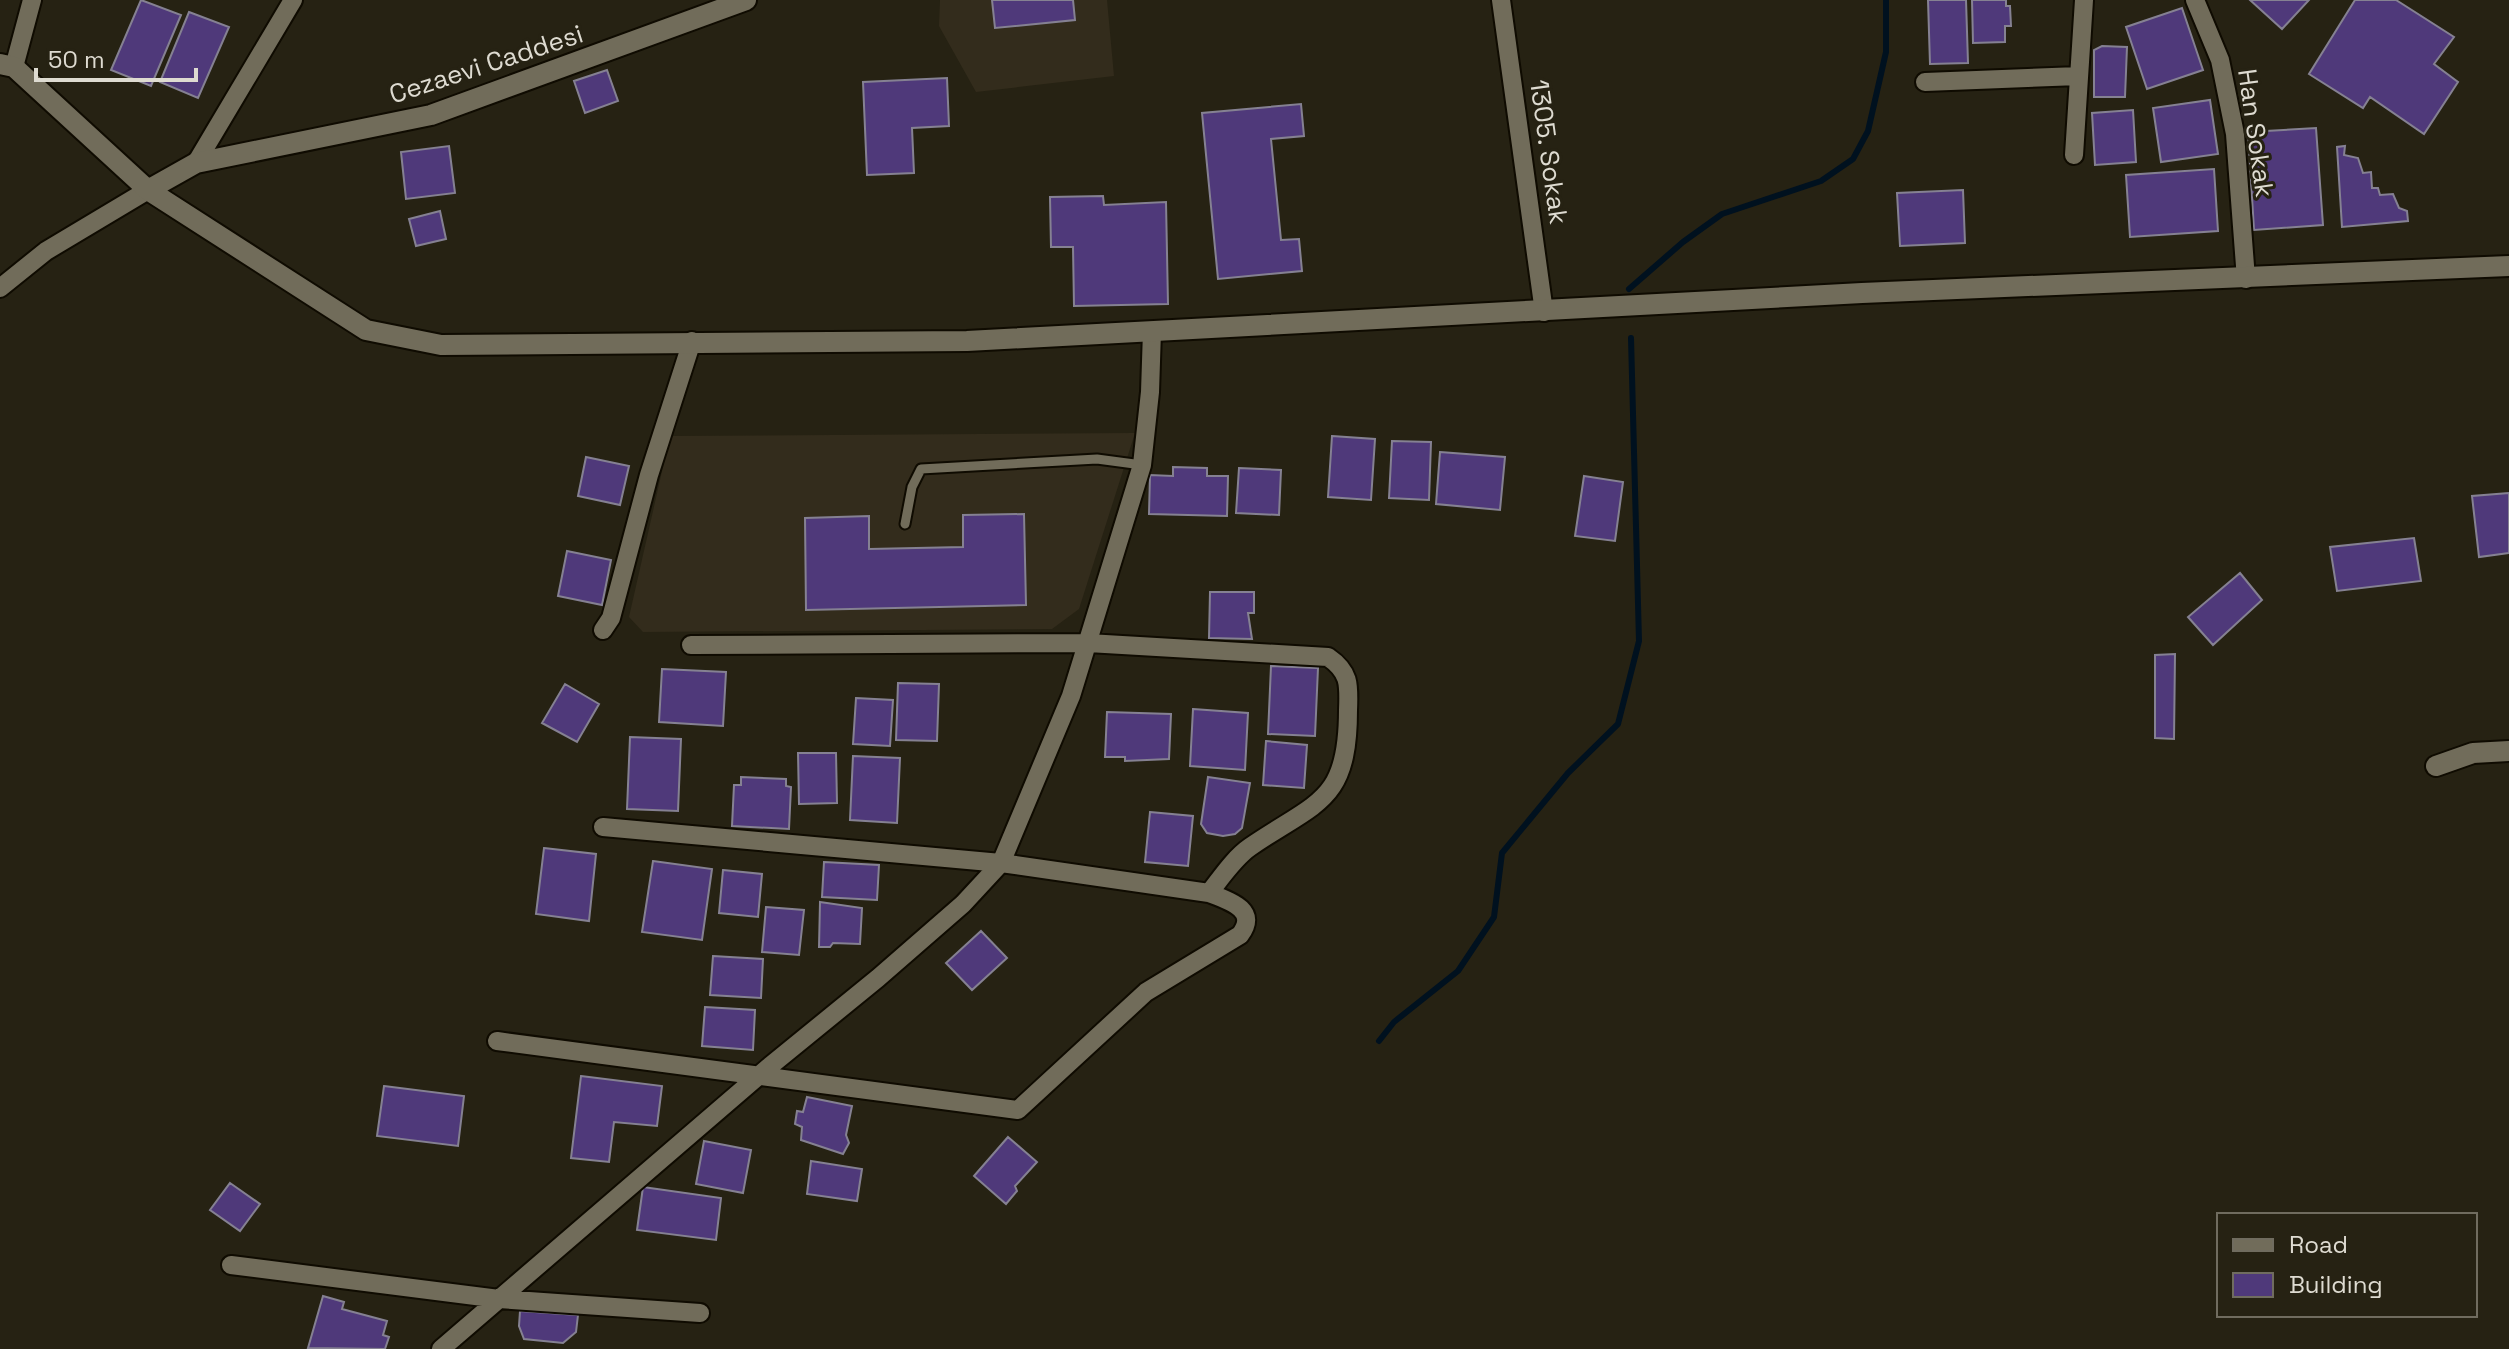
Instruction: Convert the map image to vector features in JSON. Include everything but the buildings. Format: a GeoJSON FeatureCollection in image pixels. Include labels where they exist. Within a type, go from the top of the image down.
{"type":"FeatureCollection","features":[{"type":"Feature","properties":{"kind":"street"},"geometry":{"type":"LineString","coordinates":[[32,0],[7,66],[148,190],[366,330],[441,345],[967,341],[1862,293],[2509,266]]}},
{"type":"Feature","properties":{"kind":"street"},"geometry":{"type":"LineString","coordinates":[[196,163],[293,0]]}},
{"type":"Feature","properties":{"kind":"street","name":"Cezaevi Caddesi"},"geometry":{"type":"LineString","coordinates":[[148,190],[196,163],[431,115],[746,0]]}},
{"type":"Feature","properties":{"kind":"street","name":"1305. Sokak"},"geometry":{"type":"LineString","coordinates":[[1501,0],[1544,312]]}},
{"type":"Feature","properties":{"kind":"street"},"geometry":{"type":"LineString","coordinates":[[2074,155],[2084,0]]}},
{"type":"Feature","properties":{"kind":"street","name":"Han Sokak"},"geometry":{"type":"LineString","coordinates":[[2198,2],[2220,60],[2235,134],[2246,279]]}},
{"type":"Feature","properties":{"kind":"street"},"geometry":{"type":"LineString","coordinates":[[1925,82],[2079,76]]}},
{"type":"Feature","properties":{"kind":"street"},"geometry":{"type":"LineString","coordinates":[[0,288],[46,251],[148,190]]}},
{"type":"Feature","properties":{"kind":"street"},"geometry":{"type":"LineString","coordinates":[[441,1349],[963,904],[1001,863],[1071,696],[1142,465],[1150,392],[1152,331]]}},
{"type":"Feature","properties":{"kind":"street"},"geometry":{"type":"LineString","coordinates":[[603,630],[611,618],[649,475],[692,341]]}},
{"type":"Feature","properties":{"kind":"street"},"geometry":{"type":"LineString","coordinates":[[691,645],[1088,643],[1328,657],[1342,666],[1349,679],[1348,739],[1339,780],[1314,808],[1246,849],[1209,893]]}},
{"type":"Feature","properties":{"kind":"street"},"geometry":{"type":"LineString","coordinates":[[2436,766],[2473,753],[2509,751]]}},
{"type":"Feature","properties":{"kind":"street"},"geometry":{"type":"LineString","coordinates":[[497,1041],[1018,1110],[1146,992],[1240,935],[1247,925],[1246,915],[1238,904],[1209,893],[1001,863],[603,827]]}},
{"type":"Feature","properties":{"kind":"street"},"geometry":{"type":"LineString","coordinates":[[231,1265],[499,1299],[700,1313]]}},
{"type":"Feature","properties":{"kind":"lane"},"geometry":{"type":"LineString","coordinates":[[905,524],[912,487],[921,469],[1097,459],[1142,465]]}},
{"type":"Feature","properties":{"kind":"shaded area"},"geometry":{"type":"Polygon","coordinates":[[[940,0],[1107,0],[1114,76],[976,92],[939,26],[940,0]]]}},
{"type":"Feature","properties":{"kind":"shaded area"},"geometry":{"type":"Polygon","coordinates":[[[1135,433],[1079,609],[1052,629],[643,632],[629,617],[670,436],[1135,433]]]}},
{"type":"Feature","properties":{"kind":"waterway"},"geometry":{"type":"LineString","coordinates":[[1629,289],[1683,242],[1722,214],[1821,181],[1853,159],[1868,131],[1886,52],[1886,0]]}},
{"type":"Feature","properties":{"kind":"waterway"},"geometry":{"type":"LineString","coordinates":[[1379,1041],[1394,1022],[1458,971],[1494,917],[1502,853],[1568,773],[1618,724],[1639,641],[1631,338]]}}]}
